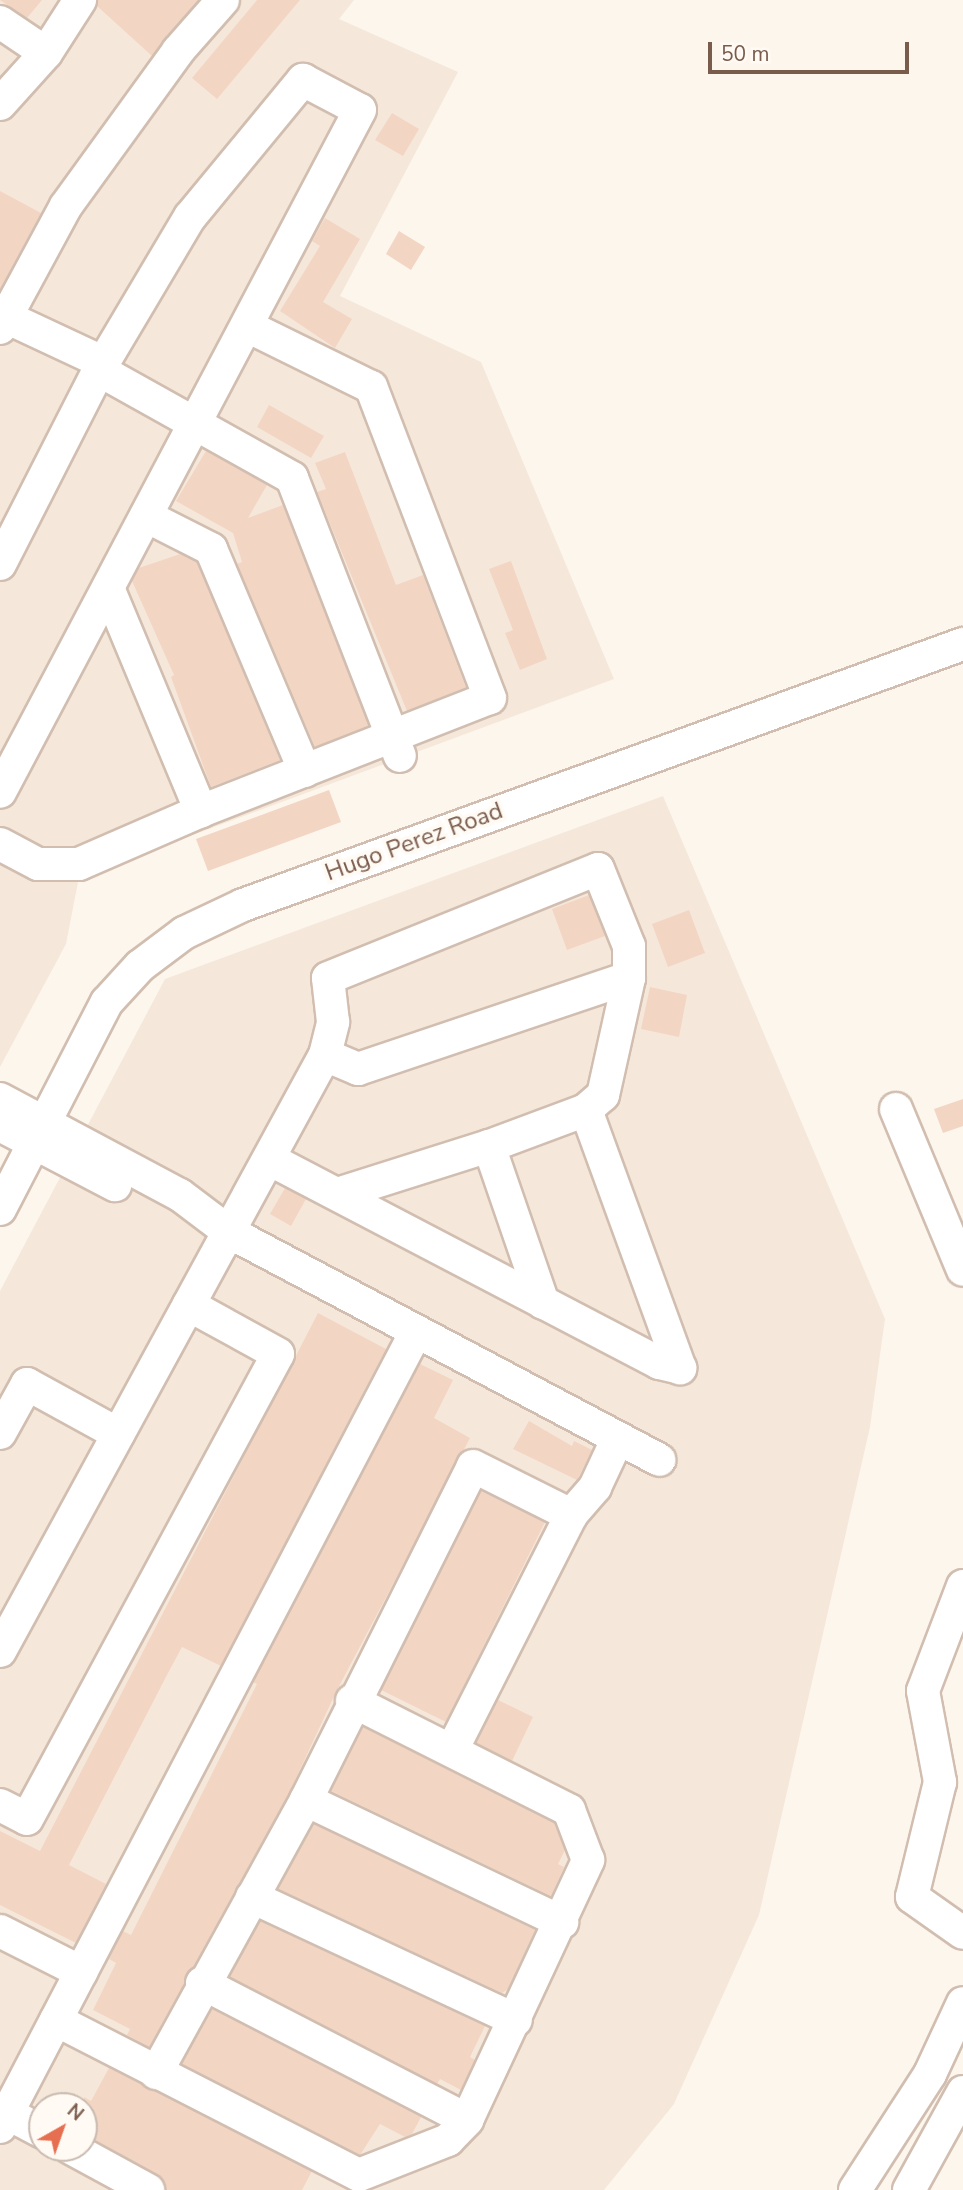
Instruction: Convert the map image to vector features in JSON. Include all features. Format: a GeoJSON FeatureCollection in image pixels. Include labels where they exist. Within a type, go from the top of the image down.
{"type":"FeatureCollection","features":[{"type":"Feature","properties":{"kind":"street"},"geometry":{"type":"LineString","coordinates":[[0,104],[46,53],[80,0]]}},
{"type":"Feature","properties":{"kind":"street"},"geometry":{"type":"LineString","coordinates":[[223,0],[178,51],[66,206],[3,322],[101,367],[194,424],[292,478],[397,748]]}},
{"type":"Feature","properties":{"kind":"street"},"geometry":{"type":"LineString","coordinates":[[0,22],[46,53]]}},
{"type":"Feature","properties":{"kind":"street"},"geometry":{"type":"LineString","coordinates":[[0,564],[101,367],[190,217],[303,80],[360,110],[0,792]]}},
{"type":"Feature","properties":{"kind":"street"},"geometry":{"type":"LineString","coordinates":[[0,844],[38,864],[61,867],[79,864],[201,811],[305,771],[397,748],[490,698],[371,387],[247,326]]}},
{"type":"Feature","properties":{"kind":"street"},"geometry":{"type":"LineString","coordinates":[[146,516],[211,549],[305,771]]}},
{"type":"Feature","properties":{"kind":"street"},"geometry":{"type":"LineString","coordinates":[[108,588],[201,811]]}},
{"type":"Feature","properties":{"kind":"street","name":"Hugo Perez Road"},"geometry":{"type":"LineString","coordinates":[[0,1209],[107,1002],[140,966],[184,933],[243,905],[963,643]]}},
{"type":"Feature","properties":{"kind":"street"},"geometry":{"type":"LineString","coordinates":[[0,1651],[326,1055],[333,1022],[328,978],[598,869],[629,946],[629,978],[603,1095],[586,1110],[489,1146],[341,1193]]}},
{"type":"Feature","properties":{"kind":"street"},"geometry":{"type":"LineString","coordinates":[[326,1055],[358,1069],[629,978]]}},
{"type":"Feature","properties":{"kind":"street"},"geometry":{"type":"LineString","coordinates":[[0,1099],[39,1133],[171,1214],[229,1232],[659,1460]]}},
{"type":"Feature","properties":{"kind":"street"},"geometry":{"type":"LineString","coordinates":[[896,1108],[963,1270]]}},
{"type":"Feature","properties":{"kind":"street"},"geometry":{"type":"LineString","coordinates":[[269,1159],[341,1193],[659,1363],[680,1368],[586,1110]]}},
{"type":"Feature","properties":{"kind":"street"},"geometry":{"type":"LineString","coordinates":[[0,1125],[39,1133]]}},
{"type":"Feature","properties":{"kind":"street"},"geometry":{"type":"LineString","coordinates":[[489,1146],[543,1303]]}},
{"type":"Feature","properties":{"kind":"street"},"geometry":{"type":"LineString","coordinates":[[0,1805],[27,1819],[278,1354],[189,1305]]}},
{"type":"Feature","properties":{"kind":"street"},"geometry":{"type":"LineString","coordinates":[[28,2128],[4,2120],[416,1332]]}},
{"type":"Feature","properties":{"kind":"street"},"geometry":{"type":"LineString","coordinates":[[0,1433],[27,1384],[118,1434]]}},
{"type":"Feature","properties":{"kind":"street"},"geometry":{"type":"LineString","coordinates":[[452,1750],[571,1515],[595,1487],[618,1438]]}},
{"type":"Feature","properties":{"kind":"street"},"geometry":{"type":"LineString","coordinates":[[156,2073],[202,1983],[306,1800],[352,1701],[473,1466],[571,1515]]}},
{"type":"Feature","properties":{"kind":"street"},"geometry":{"type":"LineString","coordinates":[[963,1586],[923,1691],[940,1782],[912,1897],[963,1933]]}},
{"type":"Feature","properties":{"kind":"street"},"geometry":{"type":"LineString","coordinates":[[55,2020],[359,2175],[448,2140],[467,2120],[562,1922],[588,1860],[569,1810],[352,1701]]}},
{"type":"Feature","properties":{"kind":"street"},"geometry":{"type":"LineString","coordinates":[[306,1800],[562,1922]]}},
{"type":"Feature","properties":{"kind":"street"},"geometry":{"type":"LineString","coordinates":[[252,1897],[516,2020]]}},
{"type":"Feature","properties":{"kind":"street"},"geometry":{"type":"LineString","coordinates":[[0,1931],[81,1972]]}},
{"type":"Feature","properties":{"kind":"street"},"geometry":{"type":"LineString","coordinates":[[202,1983],[467,2120]]}},
{"type":"Feature","properties":{"kind":"street"},"geometry":{"type":"LineString","coordinates":[[855,2190],[930,2074],[963,2003]]}},
{"type":"Feature","properties":{"kind":"street"},"geometry":{"type":"LineString","coordinates":[[909,2190],[963,2092]]}},
{"type":"Feature","properties":{"kind":"street"},"geometry":{"type":"LineString","coordinates":[[83,2162],[97,2178],[148,2190]]}},
{"type":"Feature","properties":{"kind":"shaded area"},"geometry":{"type":"Polygon","coordinates":[[[0,0],[354,0],[339,19],[458,72],[340,296],[481,362],[614,679],[79,877],[66,944],[0,1067],[0,0]]]}},
{"type":"Feature","properties":{"kind":"shaded area"},"geometry":{"type":"Polygon","coordinates":[[[663,796],[885,1319],[870,1427],[759,1915],[674,2104],[604,2190],[0,2190],[0,1291],[165,979],[663,796]]]}},
{"type":"Feature","properties":{"kind":"building"},"geometry":{"type":"Polygon","coordinates":[[[0,0],[42,0],[27,18],[0,0]]]}},
{"type":"Feature","properties":{"kind":"building"},"geometry":{"type":"Polygon","coordinates":[[[98,0],[199,0],[152,56],[97,6],[98,0]]]}},
{"type":"Feature","properties":{"kind":"building"},"geometry":{"type":"Polygon","coordinates":[[[257,0],[300,0],[217,99],[192,78],[257,0]]]}},
{"type":"Feature","properties":{"kind":"building"},"geometry":{"type":"Polygon","coordinates":[[[392,113],[419,129],[403,156],[375,140],[392,113]]]}},
{"type":"Feature","properties":{"kind":"building"},"geometry":{"type":"Polygon","coordinates":[[[0,191],[41,213],[0,289],[0,191]]]}},
{"type":"Feature","properties":{"kind":"building"},"geometry":{"type":"Polygon","coordinates":[[[325,218],[360,239],[323,302],[352,319],[335,348],[280,311],[320,246],[312,241],[325,218]]]}},
{"type":"Feature","properties":{"kind":"building"},"geometry":{"type":"Polygon","coordinates":[[[399,231],[425,247],[411,270],[386,254],[399,231]]]}},
{"type":"Feature","properties":{"kind":"building"},"geometry":{"type":"Polygon","coordinates":[[[269,405],[324,436],[311,458],[257,427],[269,405]]]}},
{"type":"Feature","properties":{"kind":"building"},"geometry":{"type":"Polygon","coordinates":[[[206,451],[267,485],[248,518],[283,505],[369,726],[315,747],[237,564],[242,562],[233,533],[176,501],[206,451]]]}},
{"type":"Feature","properties":{"kind":"building"},"geometry":{"type":"Polygon","coordinates":[[[345,452],[396,585],[423,575],[466,688],[407,711],[317,492],[326,489],[315,463],[345,452]]]}},
{"type":"Feature","properties":{"kind":"building"},"geometry":{"type":"Polygon","coordinates":[[[180,554],[197,562],[280,760],[211,787],[171,677],[174,675],[132,581],[139,568],[180,554]]]}},
{"type":"Feature","properties":{"kind":"building"},"geometry":{"type":"Polygon","coordinates":[[[511,561],[547,659],[520,670],[505,633],[513,630],[489,569],[511,561]]]}},
{"type":"Feature","properties":{"kind":"building"},"geometry":{"type":"Polygon","coordinates":[[[329,790],[341,822],[208,871],[196,839],[329,790]]]}},
{"type":"Feature","properties":{"kind":"building"},"geometry":{"type":"Polygon","coordinates":[[[589,895],[605,936],[567,950],[552,909],[589,895]]]}},
{"type":"Feature","properties":{"kind":"building"},"geometry":{"type":"Polygon","coordinates":[[[689,910],[705,953],[668,967],[652,924],[689,910]]]}},
{"type":"Feature","properties":{"kind":"building"},"geometry":{"type":"Polygon","coordinates":[[[650,987],[687,995],[679,1037],[641,1029],[650,987]]]}},
{"type":"Feature","properties":{"kind":"building"},"geometry":{"type":"Polygon","coordinates":[[[963,1099],[963,1126],[943,1133],[934,1109],[963,1099]]]}},
{"type":"Feature","properties":{"kind":"building"},"geometry":{"type":"Polygon","coordinates":[[[285,1188],[306,1199],[291,1226],[270,1214],[285,1188]]]}},
{"type":"Feature","properties":{"kind":"building"},"geometry":{"type":"Polygon","coordinates":[[[318,1313],[386,1349],[221,1666],[182,1647],[168,1673],[69,1865],[106,1884],[76,1943],[0,1905],[0,1831],[40,1851],[318,1313]]]}},
{"type":"Feature","properties":{"kind":"building"},"geometry":{"type":"Polygon","coordinates":[[[420,1364],[453,1380],[434,1418],[470,1438],[336,1692],[290,1791],[149,2047],[127,2035],[130,2029],[93,2010],[116,1963],[109,1959],[123,1931],[131,1935],[257,1684],[253,1682],[420,1364]]]}},
{"type":"Feature","properties":{"kind":"building"},"geometry":{"type":"Polygon","coordinates":[[[529,1421],[572,1446],[574,1441],[592,1450],[577,1480],[513,1449],[529,1421]]]}},
{"type":"Feature","properties":{"kind":"building"},"geometry":{"type":"Polygon","coordinates":[[[481,1491],[545,1522],[446,1722],[381,1690],[481,1491]]]}},
{"type":"Feature","properties":{"kind":"building"},"geometry":{"type":"Polygon","coordinates":[[[498,1700],[533,1717],[512,1761],[476,1743],[498,1700]]]}},
{"type":"Feature","properties":{"kind":"building"},"geometry":{"type":"Polygon","coordinates":[[[363,1727],[554,1823],[565,1850],[558,1864],[564,1867],[551,1896],[331,1791],[363,1727]]]}},
{"type":"Feature","properties":{"kind":"building"},"geometry":{"type":"Polygon","coordinates":[[[314,1824],[535,1930],[508,1989],[502,1993],[278,1889],[314,1824]]]}},
{"type":"Feature","properties":{"kind":"building"},"geometry":{"type":"Polygon","coordinates":[[[260,1921],[485,2026],[470,2057],[475,2060],[461,2090],[440,2079],[437,2084],[230,1977],[260,1921]]]}},
{"type":"Feature","properties":{"kind":"building"},"geometry":{"type":"Polygon","coordinates":[[[212,2009],[421,2117],[412,2134],[405,2137],[380,2124],[360,2155],[182,2064],[212,2009]]]}},
{"type":"Feature","properties":{"kind":"building"},"geometry":{"type":"Polygon","coordinates":[[[109,2068],[312,2171],[302,2190],[166,2190],[157,2174],[98,2142],[96,2092],[109,2068]]]}}]}
